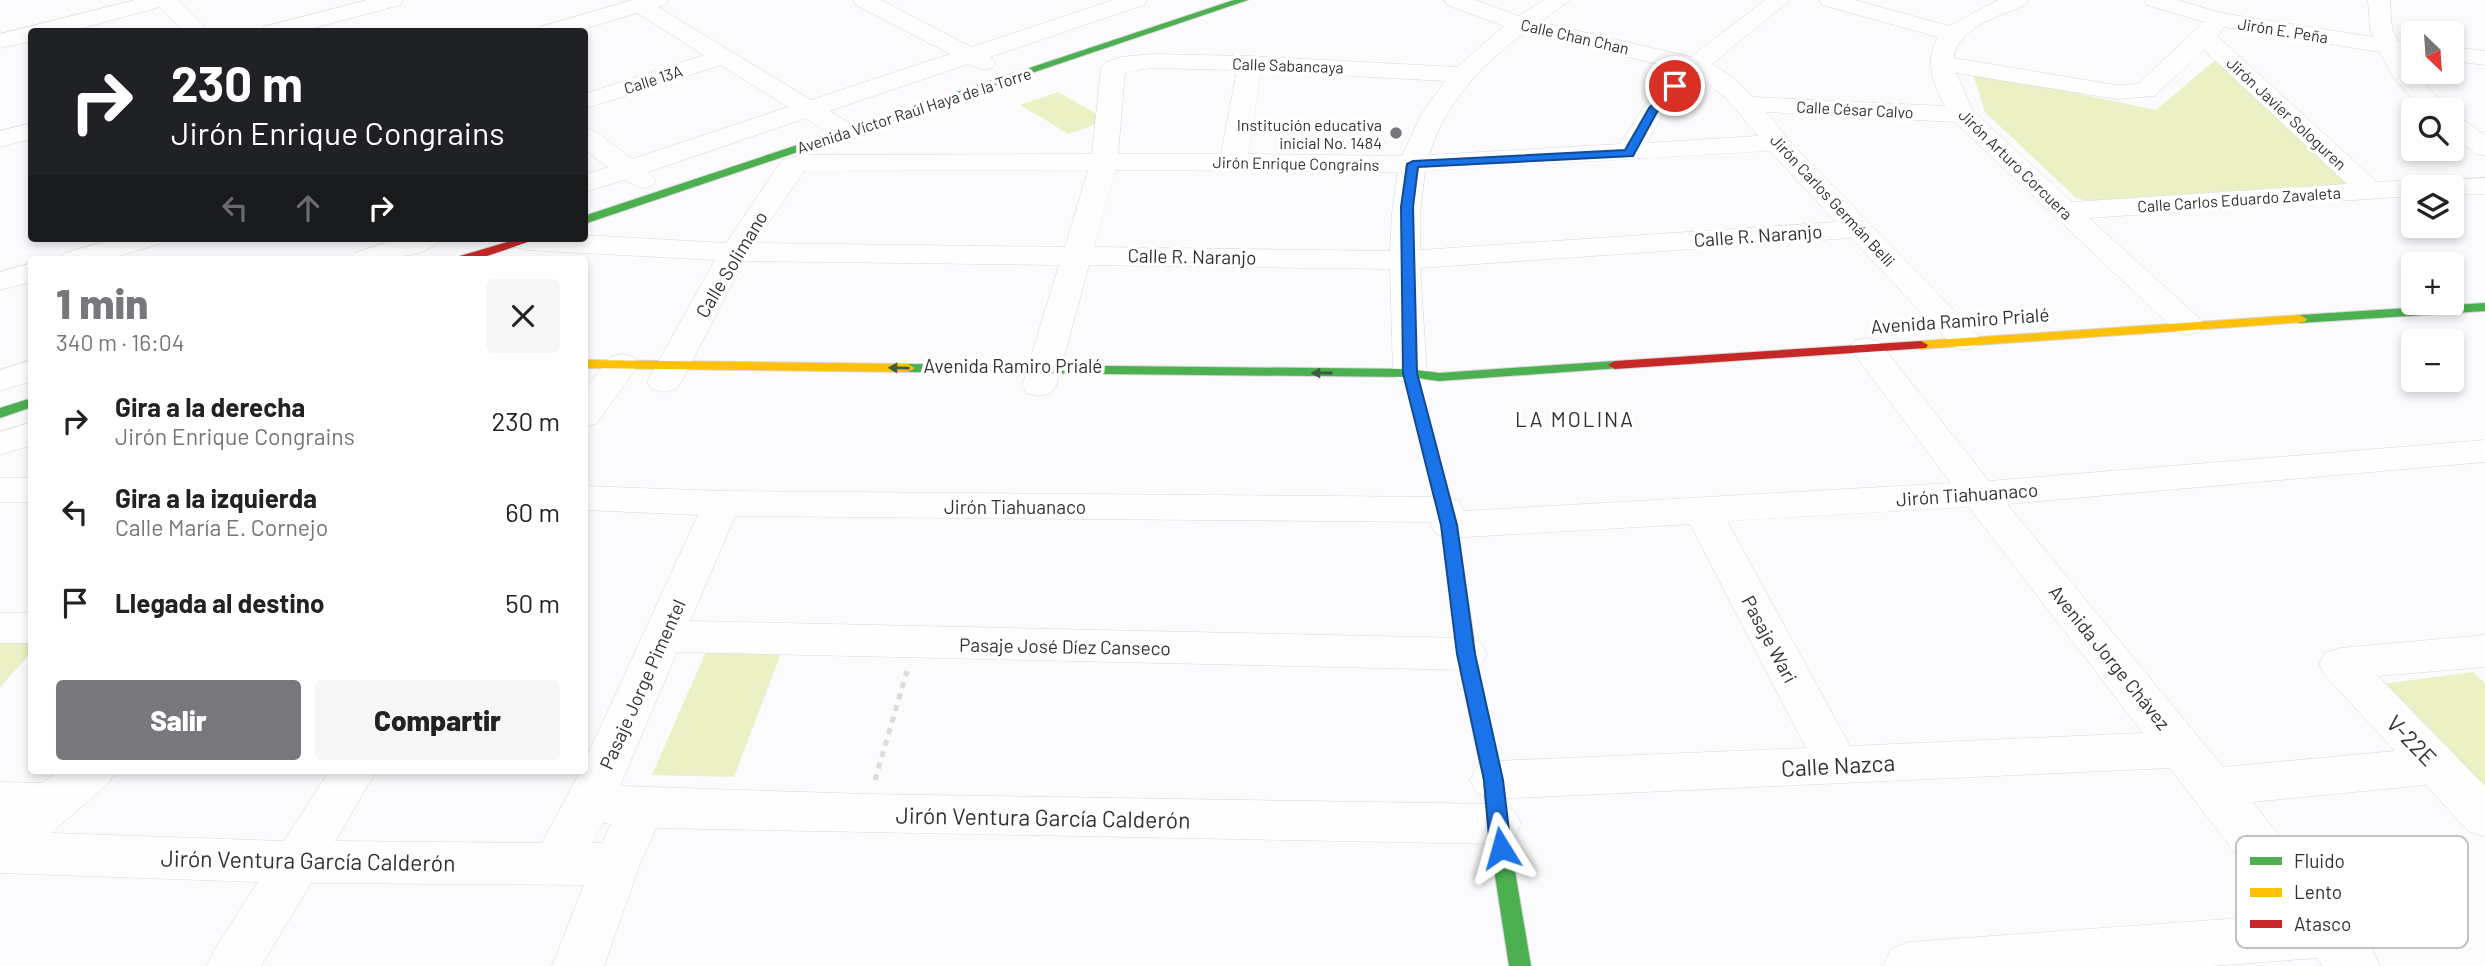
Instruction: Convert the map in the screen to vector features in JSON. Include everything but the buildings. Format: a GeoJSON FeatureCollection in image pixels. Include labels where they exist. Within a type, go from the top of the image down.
{"type":"FeatureCollection","features":[{"type":"Feature","properties":{"kind":"street"},"geometry":{"type":"LineString","coordinates":[[55,28],[162,0],[194,28]]}},
{"type":"Feature","properties":{"kind":"street"},"geometry":{"type":"LineString","coordinates":[[286,28],[392,0]]}},
{"type":"Feature","properties":{"kind":"street"},"geometry":{"type":"LineString","coordinates":[[864,0],[1014,78]]}},
{"type":"Feature","properties":{"kind":"street","name":"Avenida Víctor Raúl Haya de la Torre"},"geometry":{"type":"LineString","coordinates":[[588,219],[1243,0]]}},
{"type":"Feature","properties":{"kind":"street","name":"Calle Chan Chan"},"geometry":{"type":"LineString","coordinates":[[1455,0],[1520,24],[1698,66]]}},
{"type":"Feature","properties":{"kind":"street"},"geometry":{"type":"LineString","coordinates":[[1520,966],[1495,802],[1466,654],[1448,517],[1411,380],[1407,207],[1413,164],[1421,140],[1440,107],[1464,75],[1520,24],[1559,0]]}},
{"type":"Feature","properties":{"kind":"street"},"geometry":{"type":"LineString","coordinates":[[1629,153],[1653,111],[1725,40],[1779,0]]}},
{"type":"Feature","properties":{"kind":"street"},"geometry":{"type":"LineString","coordinates":[[1830,0],[1952,34]]}},
{"type":"Feature","properties":{"kind":"street"},"geometry":{"type":"LineString","coordinates":[[2017,0],[1976,18],[1952,34],[1944,44],[1941,63],[2134,93],[2144,91],[2213,19]]}},
{"type":"Feature","properties":{"kind":"street","name":"Jirón E. Peña"},"geometry":{"type":"LineString","coordinates":[[2155,0],[2213,19],[2401,48]]}},
{"type":"Feature","properties":{"kind":"street"},"geometry":{"type":"LineString","coordinates":[[2379,0],[2381,29],[2389,47],[2402,72],[2426,98]]}},
{"type":"Feature","properties":{"kind":"street"},"geometry":{"type":"LineString","coordinates":[[588,183],[806,108],[970,56],[1119,2],[1165,27]]}},
{"type":"Feature","properties":{"kind":"street"},"geometry":{"type":"LineString","coordinates":[[562,28],[648,3],[722,57],[846,132]]}},
{"type":"Feature","properties":{"kind":"street","name":"Jirón Javier Sologuren"},"geometry":{"type":"LineString","coordinates":[[2213,19],[2369,190]]}},
{"type":"Feature","properties":{"kind":"street"},"geometry":{"type":"LineString","coordinates":[[0,41],[28,35]]}},
{"type":"Feature","properties":{"kind":"street"},"geometry":{"type":"LineString","coordinates":[[2464,55],[2485,58]]}},
{"type":"Feature","properties":{"kind":"street","name":"Calle 13A"},"geometry":{"type":"LineString","coordinates":[[588,101],[722,57]]}},
{"type":"Feature","properties":{"kind":"street","name":"Calle Sabancaya"},"geometry":{"type":"LineString","coordinates":[[1104,163],[1114,68],[1129,62],[1250,62],[1464,75]]}},
{"type":"Feature","properties":{"kind":"street"},"geometry":{"type":"LineString","coordinates":[[1233,162],[1250,62]]}},
{"type":"Feature","properties":{"kind":"street","name":"Jirón Arturo Corcuera"},"geometry":{"type":"LineString","coordinates":[[1941,63],[1949,94],[1962,115],[2188,325]]}},
{"type":"Feature","properties":{"kind":"street","name":"Jirón Carlos Germán Belli"},"geometry":{"type":"LineString","coordinates":[[1698,66],[1716,75],[1748,104],[1777,143],[1965,340]]}},
{"type":"Feature","properties":{"kind":"street","name":"Calle César Calvo"},"geometry":{"type":"LineString","coordinates":[[1748,104],[1962,115]]}},
{"type":"Feature","properties":{"kind":"street"},"geometry":{"type":"LineString","coordinates":[[0,139],[28,132]]}},
{"type":"Feature","properties":{"kind":"street"},"geometry":{"type":"LineString","coordinates":[[2464,132],[2485,148]]}},
{"type":"Feature","properties":{"kind":"street"},"geometry":{"type":"LineString","coordinates":[[588,139],[661,194]]}},
{"type":"Feature","properties":{"kind":"street","name":"Jirón Enrique Congrains"},"geometry":{"type":"LineString","coordinates":[[813,161],[1413,164],[1777,143]]}},
{"type":"Feature","properties":{"kind":"street","name":"Calle Solimano"},"geometry":{"type":"LineString","coordinates":[[666,378],[734,252],[792,166],[813,161]]}},
{"type":"Feature","properties":{"kind":"street"},"geometry":{"type":"LineString","coordinates":[[1040,382],[1104,163]]}},
{"type":"Feature","properties":{"kind":"street"},"geometry":{"type":"LineString","coordinates":[[2464,186],[2485,186]]}},
{"type":"Feature","properties":{"kind":"street","name":"Calle Carlos Eduardo Zavaleta"},"geometry":{"type":"LineString","coordinates":[[2064,211],[2401,189]]}},
{"type":"Feature","properties":{"kind":"street","name":"Calle R. Naranjo"},"geometry":{"type":"LineString","coordinates":[[577,242],[734,252],[1079,254],[1407,260],[1857,229]]}},
{"type":"Feature","properties":{"kind":"street"},"geometry":{"type":"LineString","coordinates":[[86,256],[135,242]]}},
{"type":"Feature","properties":{"kind":"street"},"geometry":{"type":"LineString","coordinates":[[475,256],[520,242]]}},
{"type":"Feature","properties":{"kind":"street"},"geometry":{"type":"LineString","coordinates":[[377,256],[419,244]]}},
{"type":"Feature","properties":{"kind":"street"},"geometry":{"type":"LineString","coordinates":[[0,281],[28,273]]}},
{"type":"Feature","properties":{"kind":"street","name":"Avenida Ramiro Prialé"},"geometry":{"type":"LineString","coordinates":[[1108,386],[1411,380],[1965,340],[2485,307]]}},
{"type":"Feature","properties":{"kind":"street","name":"Avenida Jorge Chávez"},"geometry":{"type":"LineString","coordinates":[[1866,348],[2251,836]]}},
{"type":"Feature","properties":{"kind":"street"},"geometry":{"type":"LineString","coordinates":[[0,381],[28,371]]}},
{"type":"Feature","properties":{"kind":"street"},"geometry":{"type":"LineString","coordinates":[[588,408],[605,375]]}},
{"type":"Feature","properties":{"kind":"street","name":"Avenida Ramiro Prialé"},"geometry":{"type":"LineString","coordinates":[[605,375],[1040,382],[1411,380]]}},
{"type":"Feature","properties":{"kind":"street"},"geometry":{"type":"LineString","coordinates":[[0,413],[28,403]]}},
{"type":"Feature","properties":{"kind":"street"},"geometry":{"type":"LineString","coordinates":[[0,444],[28,434]]}},
{"type":"Feature","properties":{"kind":"street","name":"Jirón Tiahuanaco"},"geometry":{"type":"LineString","coordinates":[[588,498],[1448,517],[1702,512],[2479,457]]}},
{"type":"Feature","properties":{"kind":"street"},"geometry":{"type":"LineString","coordinates":[[0,490],[28,491]]}},
{"type":"Feature","properties":{"kind":"street","name":"Pasaje Jorge Pimentel"},"geometry":{"type":"LineString","coordinates":[[556,862],[590,802],[722,503]]}},
{"type":"Feature","properties":{"kind":"street","name":"Pasaje Wari"},"geometry":{"type":"LineString","coordinates":[[1702,512],[1838,766]]}},
{"type":"Feature","properties":{"kind":"street"},"geometry":{"type":"LineString","coordinates":[[0,628],[28,628]]}},
{"type":"Feature","properties":{"kind":"street","name":"Pasaje José Díez Canseco"},"geometry":{"type":"LineString","coordinates":[[665,636],[1466,654]]}},
{"type":"Feature","properties":{"kind":"street","name":"V-22E"},"geometry":{"type":"LineString","coordinates":[[2485,651],[2340,664],[2485,817]]}},
{"type":"Feature","properties":{"kind":"street","name":"Calle Nazca"},"geometry":{"type":"LineString","coordinates":[[1495,802],[1838,766],[2183,749]]}},
{"type":"Feature","properties":{"kind":"street"},"geometry":{"type":"LineString","coordinates":[[2213,787],[2437,766]]}},
{"type":"Feature","properties":{"kind":"street"},"geometry":{"type":"LineString","coordinates":[[0,852],[51,803],[88,774]]}},
{"type":"Feature","properties":{"kind":"street"},"geometry":{"type":"LineString","coordinates":[[233,966],[351,774]]}},
{"type":"Feature","properties":{"kind":"street"},"geometry":{"type":"LineString","coordinates":[[0,801],[51,803]]}},
{"type":"Feature","properties":{"kind":"street","name":"Jirón Ventura García Calderón"},"geometry":{"type":"LineString","coordinates":[[590,802],[642,808],[864,814],[1495,802]]}},
{"type":"Feature","properties":{"kind":"street"},"geometry":{"type":"LineString","coordinates":[[578,966],[616,864],[642,808]]}},
{"type":"Feature","properties":{"kind":"street","name":"Jirón Ventura García Calderón"},"geometry":{"type":"LineString","coordinates":[[0,852],[296,862],[616,864]]}},
{"type":"Feature","properties":{"kind":"street"},"geometry":{"type":"LineString","coordinates":[[1909,966],[2341,950]]}},
{"type":"Feature","properties":{"kind":"path"},"geometry":{"type":"LineString","coordinates":[[864,814],[915,643]]}},
{"type":"Feature","properties":{"kind":"green space"},"geometry":{"type":"Polygon","coordinates":[[[2220,56],[2357,183],[2088,201],[2076,198],[1985,112],[1973,74],[1979,73],[2156,110],[2220,56]]]}},
{"type":"Feature","properties":{"kind":"green space"},"geometry":{"type":"Polygon","coordinates":[[[1058,92],[1107,120],[1069,134],[1020,105],[1058,92]]]}},
{"type":"Feature","properties":{"kind":"green space"},"geometry":{"type":"Polygon","coordinates":[[[0,635],[28,636],[28,656],[0,687],[0,635]]]}},
{"type":"Feature","properties":{"kind":"green space"},"geometry":{"type":"Polygon","coordinates":[[[708,647],[783,648],[734,777],[652,775],[708,647]]]}},
{"type":"Feature","properties":{"kind":"green space"},"geometry":{"type":"Polygon","coordinates":[[[2473,672],[2485,683],[2485,793],[2375,685],[2473,672]]]}},
{"type":"Feature","properties":{"kind":"traffic: fast"},"geometry":{"type":"LineString","coordinates":[[588,219],[1243,0]]}},
{"type":"Feature","properties":{"kind":"traffic: fast"},"geometry":{"type":"LineString","coordinates":[[2300,319],[2485,307]]}},
{"type":"Feature","properties":{"kind":"traffic: fast"},"geometry":{"type":"LineString","coordinates":[[908,368],[1410,373],[1439,377],[1615,365]]}},
{"type":"Feature","properties":{"kind":"traffic: fast"},"geometry":{"type":"LineString","coordinates":[[0,413],[28,403]]}},
{"type":"Feature","properties":{"kind":"traffic: fast"},"geometry":{"type":"LineString","coordinates":[[1470,674],[1493,780],[1497,824],[1520,966]]}},
{"type":"Feature","properties":{"kind":"traffic: slow"},"geometry":{"type":"LineString","coordinates":[[1921,345],[2300,319]]}},
{"type":"Feature","properties":{"kind":"traffic: slow"},"geometry":{"type":"LineString","coordinates":[[588,364],[908,368]]}},
{"type":"Feature","properties":{"kind":"traffic: slow"},"geometry":{"type":"LineString","coordinates":[[1410,373],[1449,525],[1470,674]]}},
{"type":"Feature","properties":{"kind":"traffic: jam"},"geometry":{"type":"LineString","coordinates":[[475,256],[521,242]]}},
{"type":"Feature","properties":{"kind":"traffic: jam"},"geometry":{"type":"LineString","coordinates":[[1615,365],[1921,345]]}},
{"type":"Feature","properties":{"kind":"place","name":"Institución educativa inicial No. 1484"},"geometry":{"type":"Point","coordinates":[1396,133]}},
{"type":"Feature","properties":{"kind":"district","name":"LA MOLINA"},"geometry":{"type":"Point","coordinates":[1575,418]}},
{"type":"Feature","properties":{"kind":"route"},"geometry":{"type":"LineString","coordinates":[[1501,848],[1493,780],[1466,654],[1449,525],[1410,373],[1407,207],[1413,164],[1629,153],[1653,111],[1675,86]]}}]}
